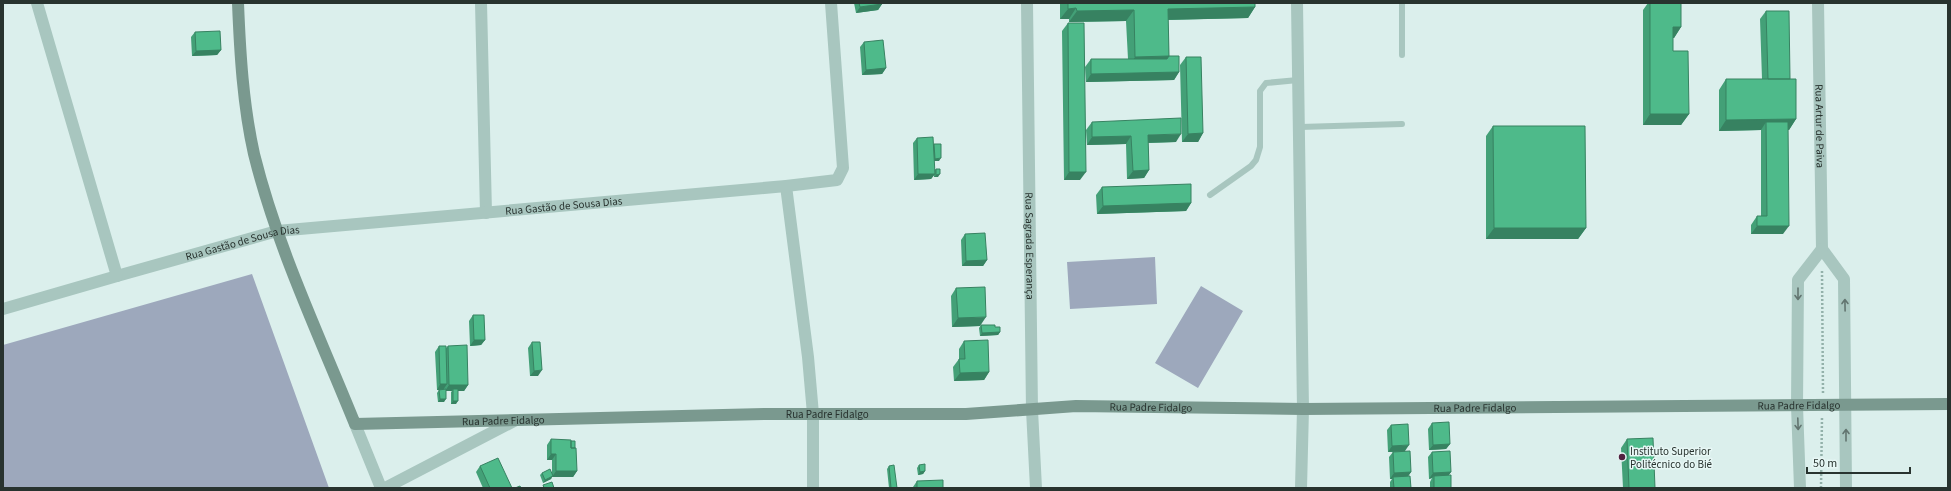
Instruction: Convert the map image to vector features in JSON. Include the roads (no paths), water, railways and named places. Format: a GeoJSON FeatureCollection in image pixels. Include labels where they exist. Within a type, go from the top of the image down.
{"type":"FeatureCollection","features":[{"type":"Feature","properties":{"kind":"street"},"geometry":{"type":"LineString","coordinates":[[37,3],[117,276]]}},
{"type":"Feature","properties":{"kind":"street"},"geometry":{"type":"LineString","coordinates":[[238,3],[245,99],[254,152],[277,231],[381,488]]}},
{"type":"Feature","properties":{"kind":"street"},"geometry":{"type":"LineString","coordinates":[[481,3],[486,212]]}},
{"type":"Feature","properties":{"kind":"street","name":"Rua Gastão de Sousa Dias"},"geometry":{"type":"LineString","coordinates":[[3,309],[277,231],[786,186],[837,180],[842,168],[831,3]]}},
{"type":"Feature","properties":{"kind":"street","name":"Rua Sagrada Esperança"},"geometry":{"type":"LineString","coordinates":[[1027,3],[1032,410],[1036,488]]}},
{"type":"Feature","properties":{"kind":"street"},"geometry":{"type":"LineString","coordinates":[[1297,3],[1304,409],[1301,488]]}},
{"type":"Feature","properties":{"kind":"street","name":"Rua Artur de Paiva"},"geometry":{"type":"LineString","coordinates":[[1818,3],[1822,249]]}},
{"type":"Feature","properties":{"kind":"street"},"geometry":{"type":"LineString","coordinates":[[786,186],[808,357],[813,414],[813,488]]}},
{"type":"Feature","properties":{"kind":"street"},"geometry":{"type":"LineString","coordinates":[[1800,488],[1797,406],[1798,280],[1822,249],[1844,279],[1846,488]]}},
{"type":"Feature","properties":{"kind":"street","name":"Rua Padre Fidalgo"},"geometry":{"type":"LineString","coordinates":[[355,424],[813,414],[966,414],[1076,406],[1304,409],[1948,404]]}},
{"type":"Feature","properties":{"kind":"street"},"geometry":{"type":"LineString","coordinates":[[385,488],[516,420]]}},
{"type":"Feature","properties":{"kind":"lane"},"geometry":{"type":"LineString","coordinates":[[1402,3],[1402,55]]}},
{"type":"Feature","properties":{"kind":"lane"},"geometry":{"type":"LineString","coordinates":[[1210,195],[1251,166],[1256,160],[1260,147],[1260,91],[1262,86],[1266,83],[1298,80]]}},
{"type":"Feature","properties":{"kind":"lane"},"geometry":{"type":"LineString","coordinates":[[1300,127],[1402,124]]}},
{"type":"Feature","properties":{"kind":"place","name":"Instituto Superior Politécnico do Bié"},"geometry":{"type":"Point","coordinates":[1622,457]}}]}
